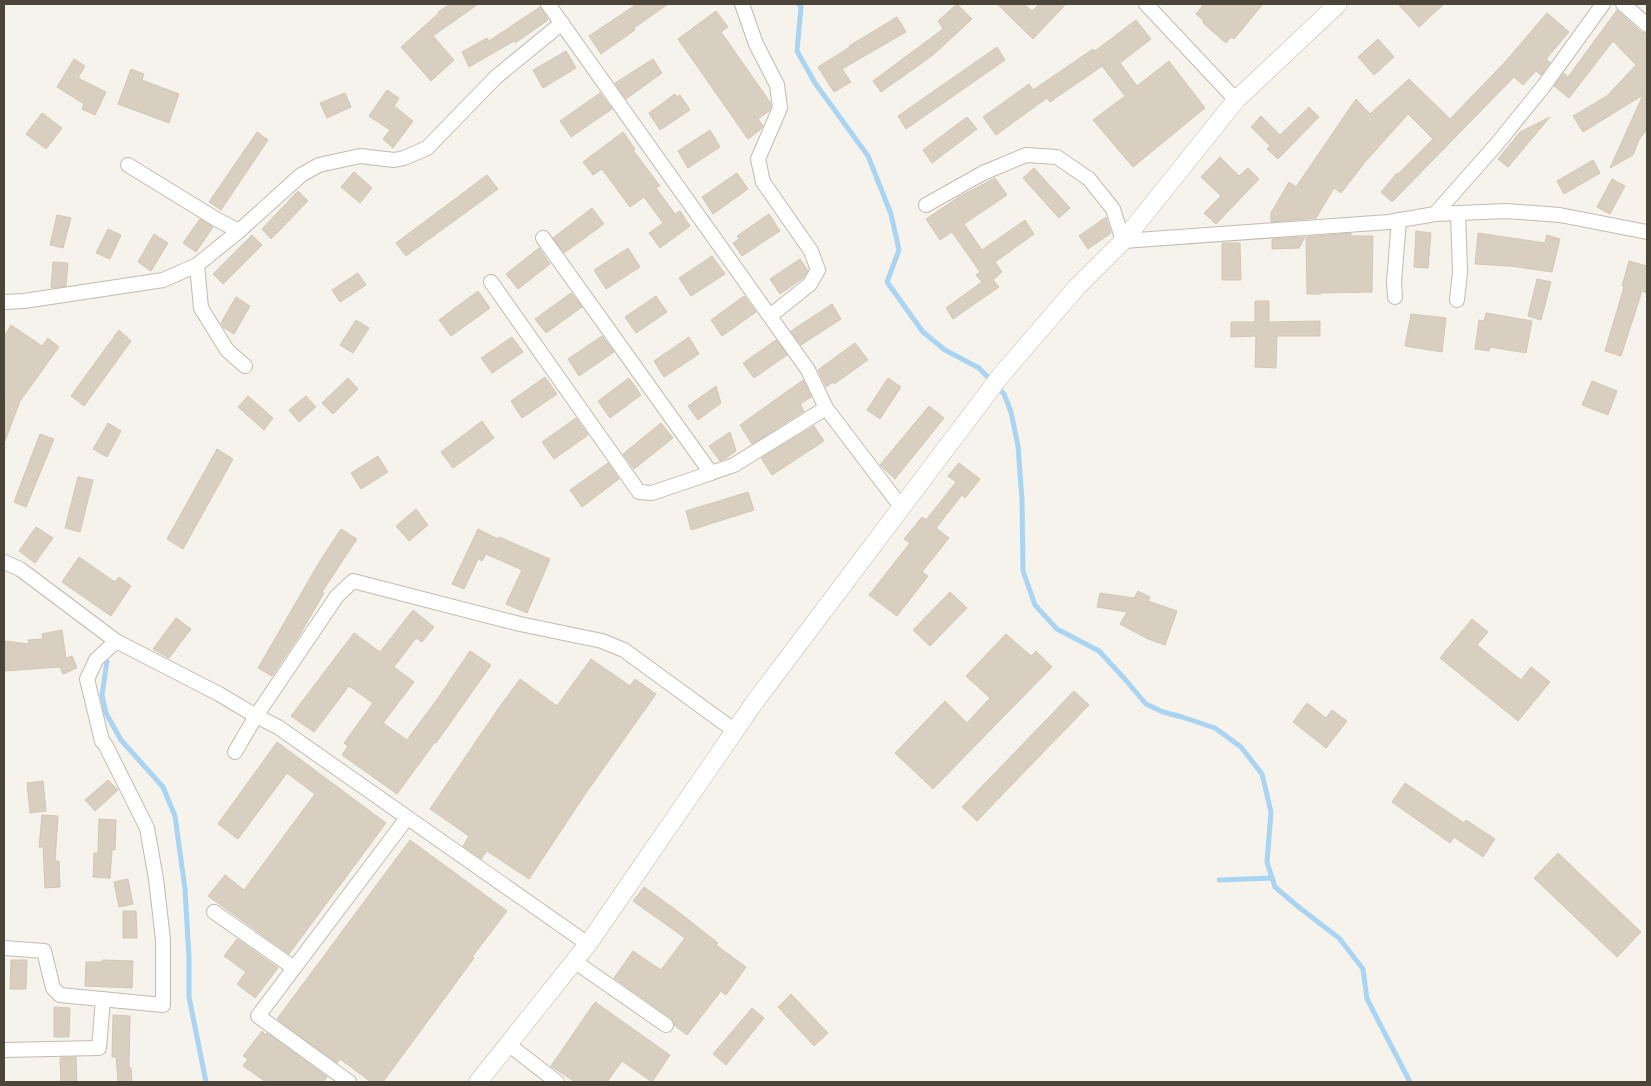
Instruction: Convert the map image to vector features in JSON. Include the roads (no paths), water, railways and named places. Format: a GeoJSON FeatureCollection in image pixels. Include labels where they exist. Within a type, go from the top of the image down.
{"type":"FeatureCollection","features":[{"type":"Feature","properties":{"kind":"street"},"geometry":{"type":"LineString","coordinates":[[548,4],[808,370],[826,408],[902,508]]}},
{"type":"Feature","properties":{"kind":"street"},"geometry":{"type":"LineString","coordinates":[[742,4],[756,44],[777,85],[780,108],[758,159],[763,182],[811,250],[818,270],[810,284],[770,316]]}},
{"type":"Feature","properties":{"kind":"street"},"geometry":{"type":"LineString","coordinates":[[1146,4],[1236,100]]}},
{"type":"Feature","properties":{"kind":"street"},"geometry":{"type":"LineString","coordinates":[[478,1082],[588,944],[754,703],[1002,374],[1077,288],[1123,240],[1236,100],[1338,4]]}},
{"type":"Feature","properties":{"kind":"street"},"geometry":{"type":"LineString","coordinates":[[1434,214],[1496,145],[1525,109],[1603,4]]}},
{"type":"Feature","properties":{"kind":"street"},"geometry":{"type":"LineString","coordinates":[[1624,4],[1647,24]]}},
{"type":"Feature","properties":{"kind":"street"},"geometry":{"type":"LineString","coordinates":[[4,302],[24,301],[163,280],[197,265],[239,231],[301,175],[319,165],[360,156],[394,160],[404,158],[427,148],[496,77],[562,23]]}},
{"type":"Feature","properties":{"kind":"street"},"geometry":{"type":"LineString","coordinates":[[926,205],[983,173],[1026,155],[1057,157],[1089,179],[1112,209],[1123,240]]}},
{"type":"Feature","properties":{"kind":"street"},"geometry":{"type":"LineString","coordinates":[[128,165],[239,231]]}},
{"type":"Feature","properties":{"kind":"street"},"geometry":{"type":"LineString","coordinates":[[1123,240],[1389,222],[1434,214],[1506,211],[1560,215],[1647,232]]}},
{"type":"Feature","properties":{"kind":"street"},"geometry":{"type":"LineString","coordinates":[[1456,300],[1460,272],[1458,213]]}},
{"type":"Feature","properties":{"kind":"street"},"geometry":{"type":"LineString","coordinates":[[1395,297],[1394,282],[1399,220]]}},
{"type":"Feature","properties":{"kind":"street"},"geometry":{"type":"LineString","coordinates":[[543,238],[711,473]]}},
{"type":"Feature","properties":{"kind":"street"},"geometry":{"type":"LineString","coordinates":[[197,265],[201,308],[227,350],[245,366]]}},
{"type":"Feature","properties":{"kind":"street"},"geometry":{"type":"LineString","coordinates":[[491,282],[639,492],[652,493],[734,465],[826,408]]}},
{"type":"Feature","properties":{"kind":"street"},"geometry":{"type":"LineString","coordinates":[[4,562],[20,569],[116,641],[278,727],[588,944]]}},
{"type":"Feature","properties":{"kind":"street"},"geometry":{"type":"LineString","coordinates":[[235,752],[256,716],[337,596],[353,582],[520,624],[602,641],[624,650],[738,726]]}},
{"type":"Feature","properties":{"kind":"street"},"geometry":{"type":"LineString","coordinates":[[4,948],[44,952],[52,988],[60,995],[163,1005],[163,940],[156,879],[147,828],[102,741],[87,679],[96,660],[116,641]]}},
{"type":"Feature","properties":{"kind":"street"},"geometry":{"type":"LineString","coordinates":[[350,1082],[258,1016],[407,818]]}},
{"type":"Feature","properties":{"kind":"street"},"geometry":{"type":"LineString","coordinates":[[214,912],[294,968]]}},
{"type":"Feature","properties":{"kind":"street"},"geometry":{"type":"LineString","coordinates":[[574,961],[666,1026]]}},
{"type":"Feature","properties":{"kind":"street"},"geometry":{"type":"LineString","coordinates":[[4,1050],[99,1048],[103,999]]}},
{"type":"Feature","properties":{"kind":"street"},"geometry":{"type":"LineString","coordinates":[[508,1044],[557,1082]]}},
{"type":"Feature","properties":{"kind":"waterway"},"geometry":{"type":"LineString","coordinates":[[799,4],[801,7],[797,51],[815,83],[868,156],[891,214],[899,250],[887,282],[923,332],[945,350],[979,368],[1004,394],[1011,412],[1018,446],[1022,500],[1023,571],[1035,605],[1057,629],[1099,651],[1146,704],[1163,712],[1215,728],[1241,747],[1262,774],[1271,812],[1267,862],[1275,887],[1339,938],[1363,969],[1367,999],[1410,1082]]}},
{"type":"Feature","properties":{"kind":"waterway"},"geometry":{"type":"LineString","coordinates":[[107,661],[102,695],[106,713],[121,740],[163,787],[175,816],[185,889],[189,997],[206,1082]]}},
{"type":"Feature","properties":{"kind":"waterway"},"geometry":{"type":"LineString","coordinates":[[1219,880],[1272,878]]}}]}
